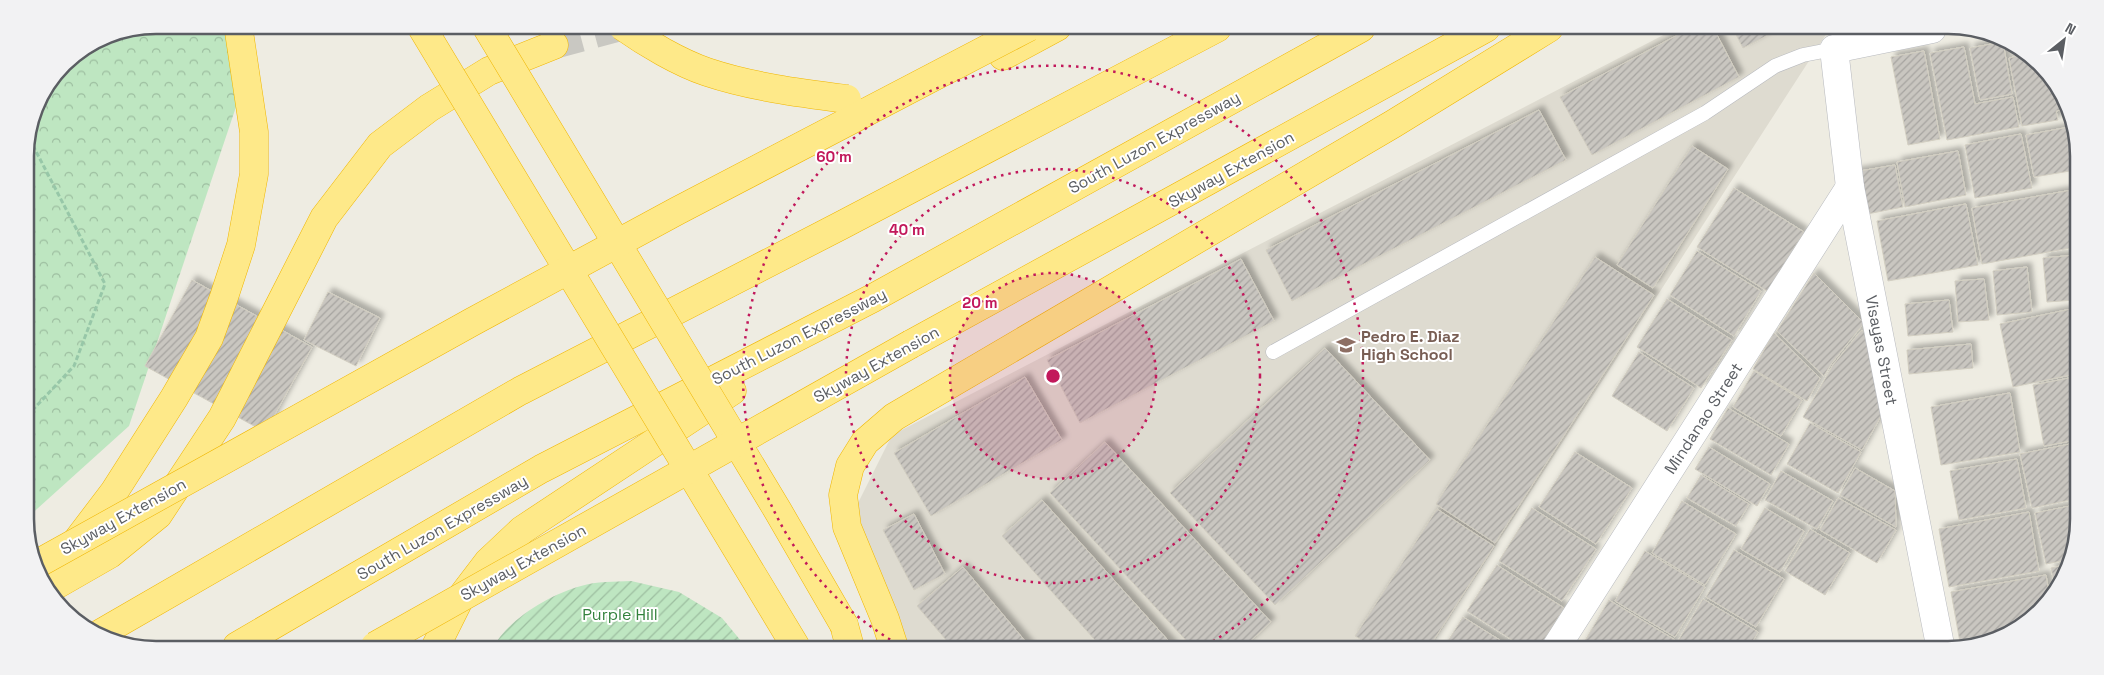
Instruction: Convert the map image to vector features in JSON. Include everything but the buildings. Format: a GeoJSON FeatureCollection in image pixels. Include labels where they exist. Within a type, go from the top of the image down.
{"type":"FeatureCollection","features":[{"type":"Feature","properties":{"kind":"highway"},"geometry":{"type":"LineString","coordinates":[[49,578],[114,492],[174,398],[209,338],[224,297],[241,245],[254,174],[254,132],[239,34]]}},
{"type":"Feature","properties":{"kind":"highway"},"geometry":{"type":"LineString","coordinates":[[425,34],[792,641]]}},
{"type":"Feature","properties":{"kind":"highway"},"geometry":{"type":"LineString","coordinates":[[491,34],[778,511],[844,625],[848,641]]}},
{"type":"Feature","properties":{"kind":"highway"},"geometry":{"type":"LineString","coordinates":[[634,34],[645,42],[706,72],[774,90],[847,99],[897,94],[933,87],[1002,56],[1044,34]]}},
{"type":"Feature","properties":{"kind":"highway","name":"Skyway Extension"},"geometry":{"type":"LineString","coordinates":[[41,562],[515,298],[1015,34]]}},
{"type":"Feature","properties":{"kind":"highway"},"geometry":{"type":"LineString","coordinates":[[106,630],[520,391],[832,231],[1206,34]]}},
{"type":"Feature","properties":{"kind":"highway","name":"South Luzon Expressway"},"geometry":{"type":"LineString","coordinates":[[246,641],[541,469],[874,298],[1350,34]]}},
{"type":"Feature","properties":{"kind":"highway","name":"Skyway Extension"},"geometry":{"type":"LineString","coordinates":[[384,641],[920,340],[1475,34]]}},
{"type":"Feature","properties":{"kind":"highway"},"geometry":{"type":"LineString","coordinates":[[892,641],[885,618],[847,527],[843,495],[850,466],[865,442],[894,417],[1392,124],[1539,34]]}},
{"type":"Feature","properties":{"kind":"highway"},"geometry":{"type":"LineString","coordinates":[[54,586],[110,554],[158,515],[222,418],[324,218],[380,145],[429,108],[489,71],[554,46]]}},
{"type":"Feature","properties":{"kind":"highway"},"geometry":{"type":"LineString","coordinates":[[438,641],[459,600],[488,562],[522,530],[874,298]]}},
{"type":"Feature","properties":{"kind":"street"},"geometry":{"type":"LineString","coordinates":[[1834,49],[1908,34]]}},
{"type":"Feature","properties":{"kind":"street","name":"Visayas Street"},"geometry":{"type":"LineString","coordinates":[[1834,49],[1850,187],[1939,641]]}},
{"type":"Feature","properties":{"kind":"street","name":"Mindanao Street"},"geometry":{"type":"LineString","coordinates":[[1560,641],[1850,187]]}},
{"type":"Feature","properties":{"kind":"lane"},"geometry":{"type":"LineString","coordinates":[[1273,352],[1705,113],[1775,66],[1803,55],[1834,49]]}},
{"type":"Feature","properties":{"kind":"path"},"geometry":{"type":"LineString","coordinates":[[34,148],[105,284],[74,366],[34,409]]}},
{"type":"Feature","properties":{"kind":"shaded area","name":"Pedro E. Diaz High School"},"geometry":{"type":"Polygon","coordinates":[[[1665,34],[1826,34],[1434,641],[895,641],[852,515],[892,435],[1665,34]]]}},
{"type":"Feature","properties":{"kind":"green space"},"geometry":{"type":"Polygon","coordinates":[[[228,34],[246,77],[129,426],[34,512],[34,147],[38,124],[46,102],[59,81],[75,64],[94,50],[116,40],[139,35],[228,34]]]}},
{"type":"Feature","properties":{"kind":"green space","name":"Purple Hill"},"geometry":{"type":"Polygon","coordinates":[[[631,581],[679,592],[722,618],[741,641],[498,641],[520,617],[544,601],[569,590],[599,582],[631,581]]]}},
{"type":"Feature","properties":{"kind":"tunnel"},"geometry":{"type":"LineString","coordinates":[[554,45],[595,34]]}},
{"type":"Feature","properties":{"kind":"place","name":"Pedro E. Diaz High School"},"geometry":{"type":"Point","coordinates":[1346,345]}}]}
